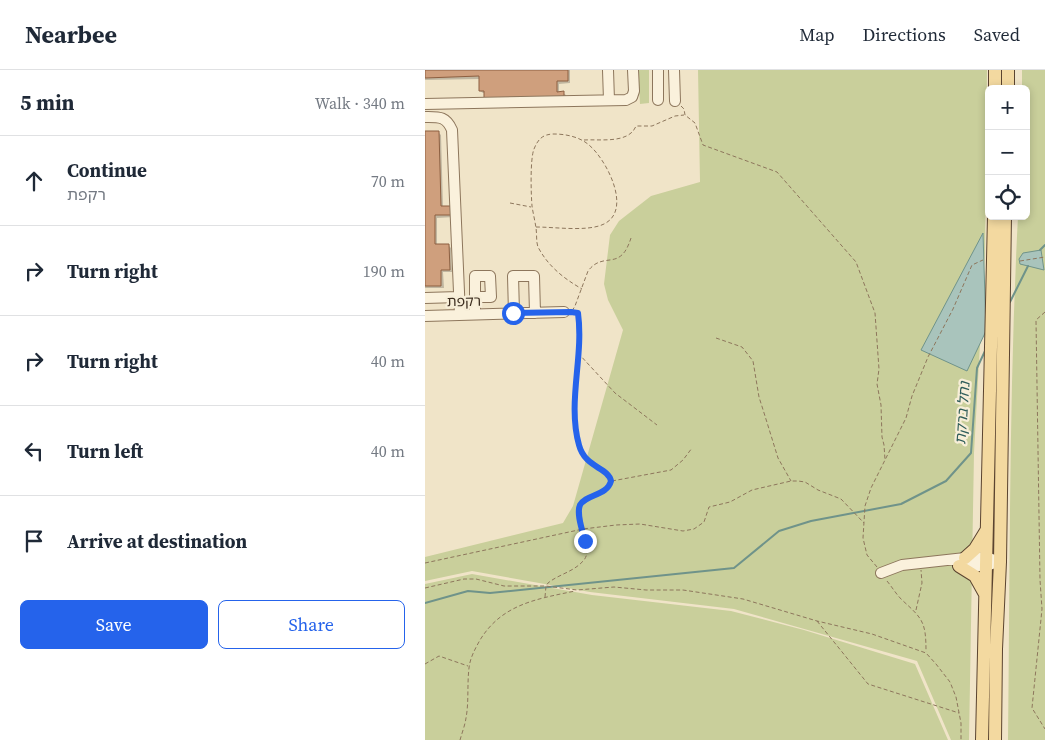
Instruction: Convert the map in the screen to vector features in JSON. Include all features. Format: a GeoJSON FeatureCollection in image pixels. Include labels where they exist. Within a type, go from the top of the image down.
{"type":"FeatureCollection","features":[{"type":"Feature","properties":{"kind":"main road"},"geometry":{"type":"LineString","coordinates":[[995,70],[995,85]]}},
{"type":"Feature","properties":{"kind":"main road"},"geometry":{"type":"LineString","coordinates":[[1007,70],[1007,85]]}},
{"type":"Feature","properties":{"kind":"main road"},"geometry":{"type":"LineString","coordinates":[[982,740],[994,220]]}},
{"type":"Feature","properties":{"kind":"main road"},"geometry":{"type":"LineString","coordinates":[[995,740],[996,649],[1000,562],[1005,220]]}},
{"type":"Feature","properties":{"kind":"main road"},"geometry":{"type":"LineString","coordinates":[[985,595],[975,576],[962,562],[975,549],[987,529]]}},
{"type":"Feature","properties":{"kind":"street"},"geometry":{"type":"LineString","coordinates":[[608,70],[609,100]]}},
{"type":"Feature","properties":{"kind":"street"},"geometry":{"type":"LineString","coordinates":[[425,104],[626,100],[632,97],[634,91],[633,70]]}},
{"type":"Feature","properties":{"kind":"street"},"geometry":{"type":"LineString","coordinates":[[658,70],[658,100]]}},
{"type":"Feature","properties":{"kind":"street"},"geometry":{"type":"LineString","coordinates":[[674,70],[675,101]]}},
{"type":"Feature","properties":{"kind":"street"},"geometry":{"type":"LineString","coordinates":[[658,84],[674,84]]}},
{"type":"Feature","properties":{"kind":"street"},"geometry":{"type":"LineString","coordinates":[[425,118],[446,119],[452,130],[460,315]]}},
{"type":"Feature","properties":{"kind":"street"},"geometry":{"type":"LineString","coordinates":[[513,313],[513,276],[534,276],[535,313]]}},
{"type":"Feature","properties":{"kind":"street"},"geometry":{"type":"LineString","coordinates":[[425,298],[459,297]]}},
{"type":"Feature","properties":{"kind":"street"},"geometry":{"type":"LineString","coordinates":[[475,298],[475,314]]}},
{"type":"Feature","properties":{"kind":"street","name":"רקפת"},"geometry":{"type":"LineString","coordinates":[[425,316],[564,312]]}},
{"type":"Feature","properties":{"kind":"street"},"geometry":{"type":"LineString","coordinates":[[881,573],[896,567],[915,564],[1000,562]]}},
{"type":"Feature","properties":{"kind":"path"},"geometry":{"type":"LineString","coordinates":[[675,101],[684,109],[685,115],[695,123],[703,145],[777,172],[856,262],[875,313],[879,369],[877,384],[881,405],[881,437],[884,445],[885,460]]}},
{"type":"Feature","properties":{"kind":"path"},"geometry":{"type":"LineString","coordinates":[[582,140],[624,138],[634,131],[636,126],[652,126],[675,116],[685,115]]}},
{"type":"Feature","properties":{"kind":"path"},"geometry":{"type":"LineString","coordinates":[[536,227],[593,227],[606,223],[613,217],[617,196],[613,182],[597,153],[589,144],[565,134],[547,134],[541,138],[533,151],[532,207],[537,245],[546,260],[567,280],[582,289]]}},
{"type":"Feature","properties":{"kind":"path"},"geometry":{"type":"LineString","coordinates":[[510,203],[532,207]]}},
{"type":"Feature","properties":{"kind":"path"},"geometry":{"type":"LineString","coordinates":[[611,481],[609,474],[590,464],[579,447],[575,420],[578,313],[571,312],[591,266],[595,263],[612,260],[624,255],[631,238]]}},
{"type":"Feature","properties":{"kind":"path"},"geometry":{"type":"LineString","coordinates":[[1020,261],[1045,257]]}},
{"type":"Feature","properties":{"kind":"path"},"geometry":{"type":"LineString","coordinates":[[926,653],[924,627],[916,611],[901,598],[867,555],[863,538],[865,506],[871,488],[906,418],[927,357],[953,309],[972,265],[984,260]]}},
{"type":"Feature","properties":{"kind":"path"},"geometry":{"type":"LineString","coordinates":[[1045,312],[1036,320],[1042,609],[1032,708],[1045,729]]}},
{"type":"Feature","properties":{"kind":"path"},"geometry":{"type":"LineString","coordinates":[[716,338],[742,347],[753,361],[759,397],[778,458],[791,481]]}},
{"type":"Feature","properties":{"kind":"path"},"geometry":{"type":"LineString","coordinates":[[578,352],[615,393],[657,425]]}},
{"type":"Feature","properties":{"kind":"path"},"geometry":{"type":"LineString","coordinates":[[545,597],[546,586],[551,580],[577,567],[585,558],[587,552],[580,515],[580,505],[583,501],[606,489],[611,481],[671,470],[683,460],[692,448]]}},
{"type":"Feature","properties":{"kind":"path"},"geometry":{"type":"LineString","coordinates":[[425,563],[583,530],[633,524],[673,530],[689,530],[700,526],[704,522],[709,507],[730,502],[752,490],[791,481],[805,482],[822,492],[841,499],[864,523]]}},
{"type":"Feature","properties":{"kind":"path"},"geometry":{"type":"LineString","coordinates":[[915,564],[922,583],[916,611]]}},
{"type":"Feature","properties":{"kind":"path"},"geometry":{"type":"LineString","coordinates":[[425,588],[464,579],[476,579],[505,586],[546,586],[577,590]]}},
{"type":"Feature","properties":{"kind":"path"},"geometry":{"type":"LineString","coordinates":[[460,740],[466,718],[469,666],[473,652],[485,631],[494,621],[507,611],[545,597],[577,590],[614,587],[646,590],[683,590],[743,599],[817,621],[872,634],[926,653],[950,682],[960,713],[961,740]]}},
{"type":"Feature","properties":{"kind":"path"},"geometry":{"type":"LineString","coordinates":[[817,621],[869,684],[960,713]]}},
{"type":"Feature","properties":{"kind":"path"},"geometry":{"type":"LineString","coordinates":[[1040,634],[1045,638]]}},
{"type":"Feature","properties":{"kind":"path"},"geometry":{"type":"LineString","coordinates":[[425,664],[439,656],[469,666]]}},
{"type":"Feature","properties":{"kind":"green space"},"geometry":{"type":"Polygon","coordinates":[[[638,70],[649,70],[649,103],[640,104],[638,70]]]}},
{"type":"Feature","properties":{"kind":"green space"},"geometry":{"type":"Polygon","coordinates":[[[698,70],[987,70],[987,85],[985,85],[985,253],[974,453],[969,740],[951,740],[917,661],[734,609],[590,592],[472,571],[425,581],[425,557],[563,523],[573,506],[623,330],[608,300],[604,284],[610,235],[619,221],[651,196],[700,182],[698,70]]]}},
{"type":"Feature","properties":{"kind":"green space"},"geometry":{"type":"Polygon","coordinates":[[[1022,70],[1045,70],[1045,740],[1008,740],[1010,478],[1015,282],[1018,220],[1030,220],[1030,85],[1022,85],[1022,70]]]}},
{"type":"Feature","properties":{"kind":"green space"},"geometry":{"type":"Polygon","coordinates":[[[472,574],[592,595],[731,611],[804,630],[915,664],[948,740],[425,740],[425,584],[472,574]]]}},
{"type":"Feature","properties":{"kind":"water"},"geometry":{"type":"Polygon","coordinates":[[[983,233],[986,331],[967,371],[921,350],[983,233]]]}},
{"type":"Feature","properties":{"kind":"water"},"geometry":{"type":"Polygon","coordinates":[[[1041,250],[1044,270],[1020,264],[1019,259],[1023,253],[1041,250]]]}},
{"type":"Feature","properties":{"kind":"building"},"geometry":{"type":"Polygon","coordinates":[[[425,70],[568,70],[568,81],[557,81],[557,92],[564,91],[564,98],[484,100],[484,91],[479,91],[479,76],[425,78],[425,70]]]}},
{"type":"Feature","properties":{"kind":"building"},"geometry":{"type":"Polygon","coordinates":[[[425,131],[439,131],[441,206],[452,206],[452,215],[435,215],[435,244],[449,244],[450,270],[441,270],[441,286],[425,286],[425,131]]]}},
{"type":"Feature","properties":{"kind":"waterway","name":"נחל ברקת"},"geometry":{"type":"LineString","coordinates":[[1040,250],[1045,245]]}},
{"type":"Feature","properties":{"kind":"waterway","name":"נחל ברקת"},"geometry":{"type":"LineString","coordinates":[[1010,302],[1028,266]]}},
{"type":"Feature","properties":{"kind":"waterway"},"geometry":{"type":"LineString","coordinates":[[425,603],[468,591],[490,593],[734,568],[779,531],[811,521],[901,504],[946,481],[971,453],[977,368],[985,351]]}},
{"type":"Feature","properties":{"kind":"route"},"geometry":{"type":"LineString","coordinates":[[513,313],[578,313],[575,420],[579,447],[590,464],[611,477],[610,485],[606,489],[583,501],[580,505],[579,511],[585,541]]}}]}
